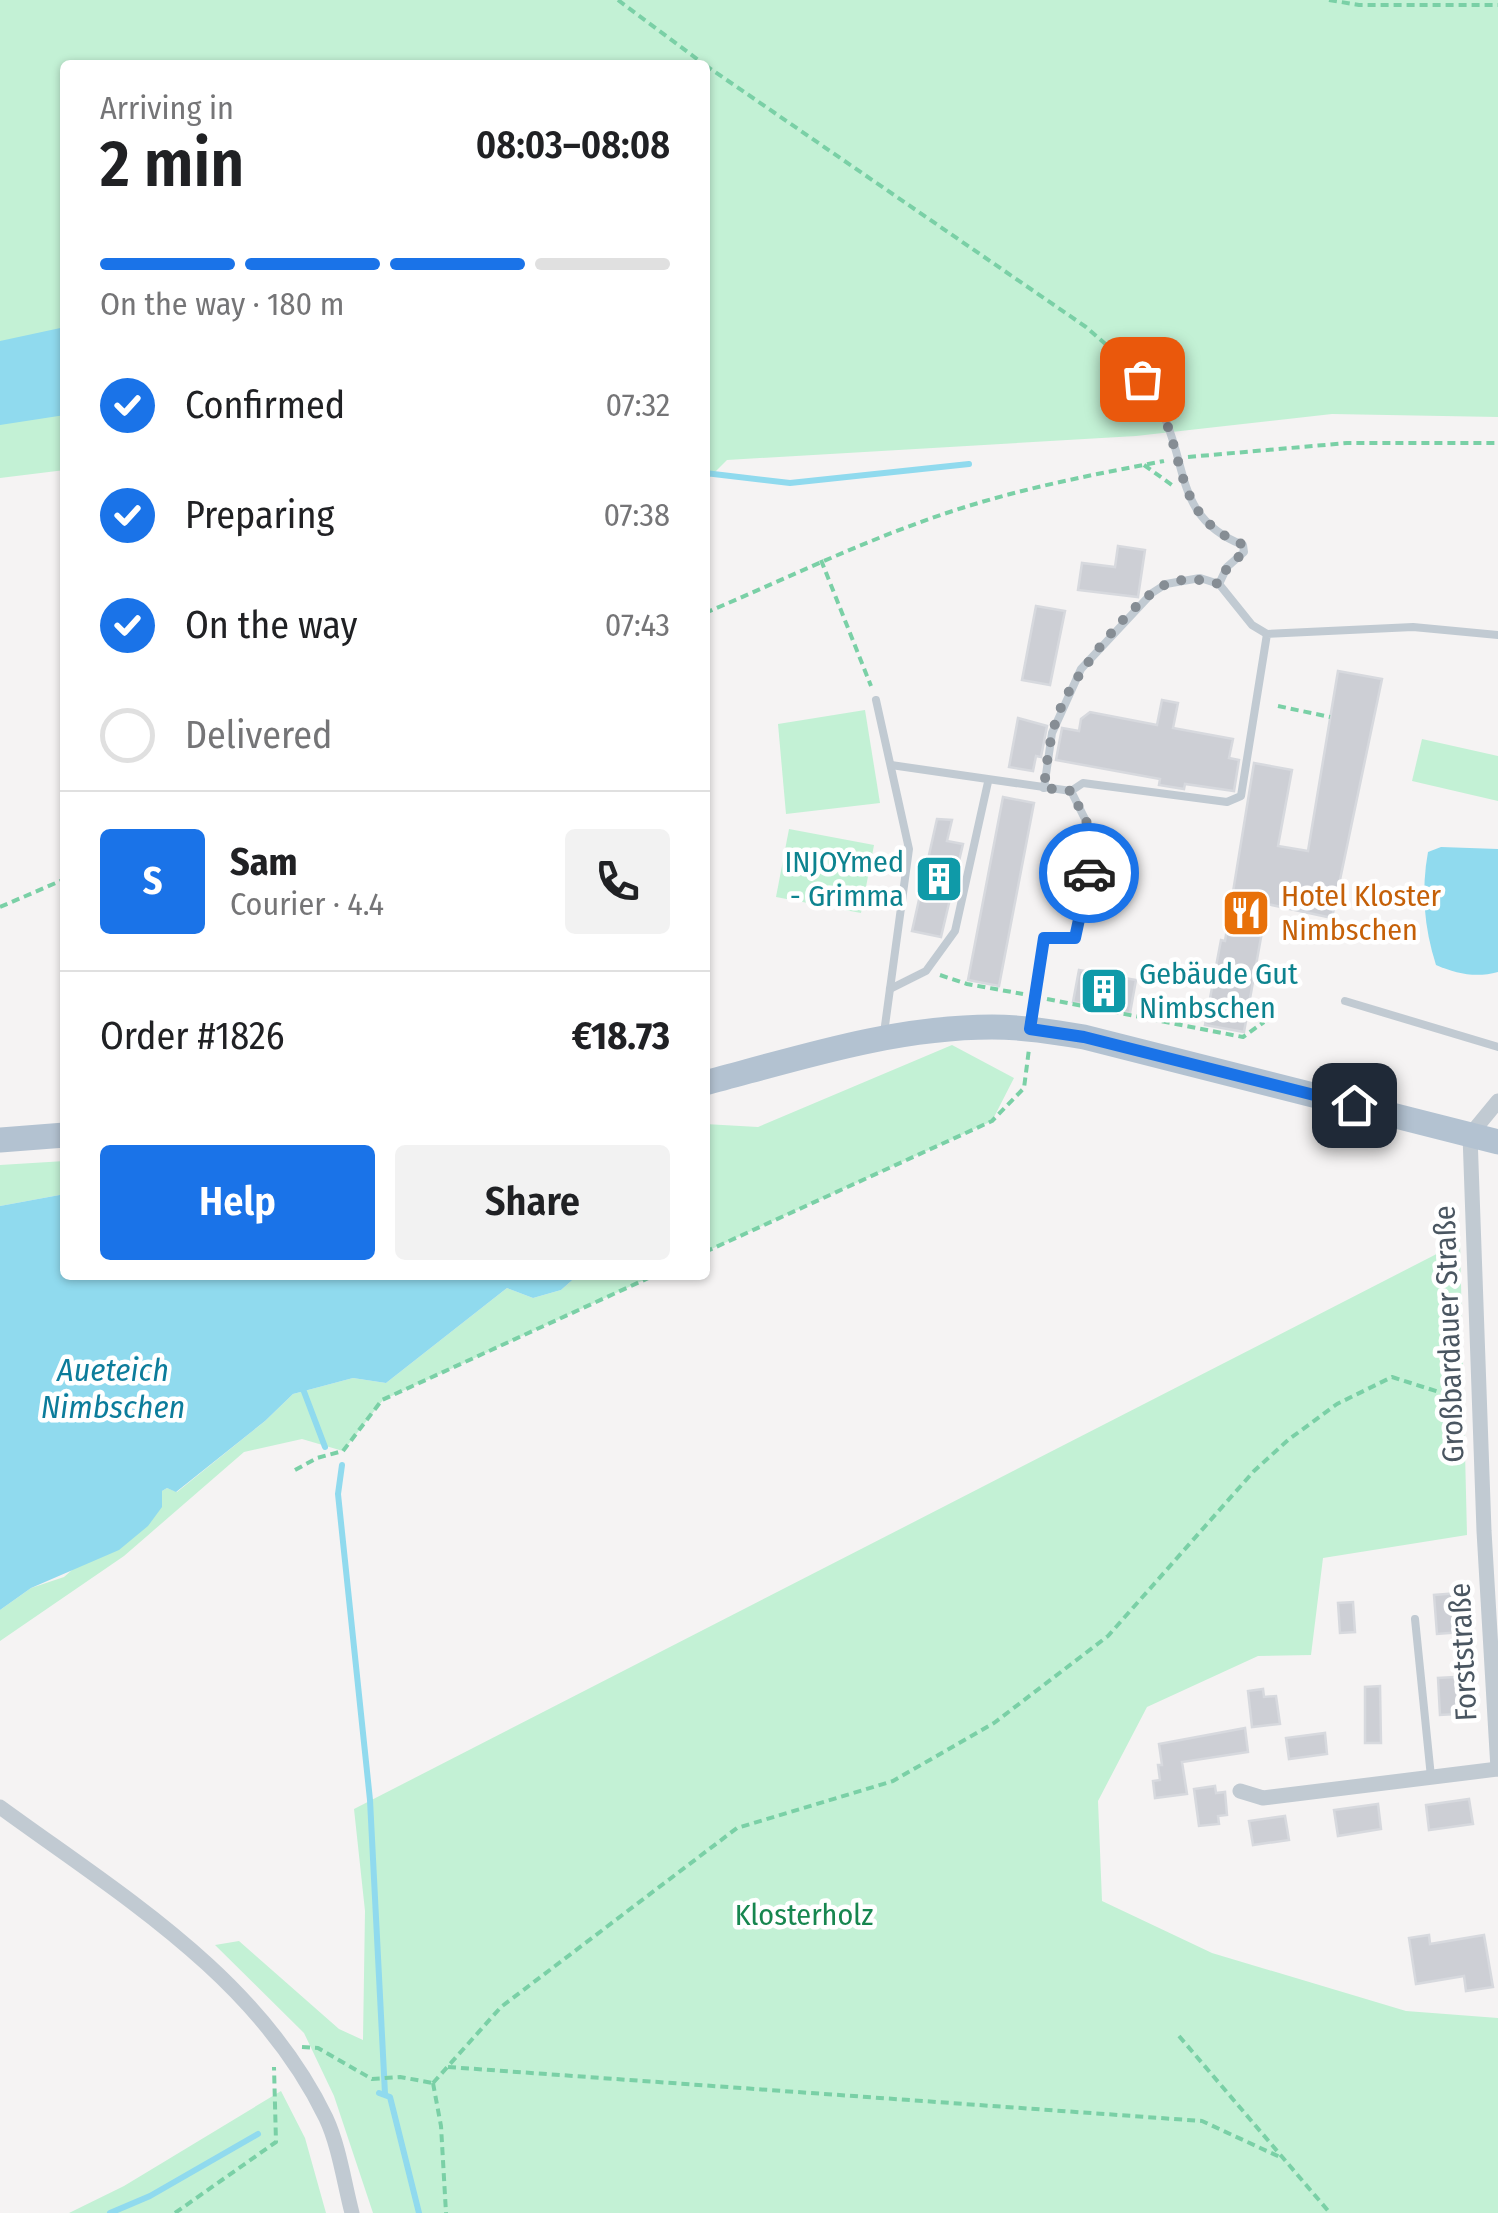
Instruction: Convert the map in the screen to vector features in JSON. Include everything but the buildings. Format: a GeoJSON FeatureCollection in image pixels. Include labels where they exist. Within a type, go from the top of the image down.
{"type":"FeatureCollection","features":[{"type":"Feature","properties":{"kind":"main road"},"geometry":{"type":"LineString","coordinates":[[710,1081],[926,1030],[1030,1029],[1084,1037],[1498,1142]]}},
{"type":"Feature","properties":{"kind":"main road"},"geometry":{"type":"LineString","coordinates":[[0,1140],[60,1135]]}},
{"type":"Feature","properties":{"kind":"street"},"geometry":{"type":"LineString","coordinates":[[1470,1134],[1498,1101]]}},
{"type":"Feature","properties":{"kind":"street","name":"Großbardauer Straße"},"geometry":{"type":"LineString","coordinates":[[1470,1134],[1484,1531]]}},
{"type":"Feature","properties":{"kind":"street","name":"Forststraße"},"geometry":{"type":"LineString","coordinates":[[1484,1531],[1498,1769]]}},
{"type":"Feature","properties":{"kind":"street"},"geometry":{"type":"LineString","coordinates":[[1240,1791],[1263,1798],[1498,1769]]}},
{"type":"Feature","properties":{"kind":"street"},"geometry":{"type":"LineString","coordinates":[[0,1807],[172,1933],[231,1984],[287,2047],[328,2122],[352,2213]]}},
{"type":"Feature","properties":{"kind":"lane"},"geometry":{"type":"LineString","coordinates":[[1117,355],[1142,379],[1163,412],[1186,490],[1209,526],[1244,545],[1244,552],[1227,568],[1219,584]]}},
{"type":"Feature","properties":{"kind":"lane"},"geometry":{"type":"LineString","coordinates":[[1044,788],[1052,734],[1081,669],[1140,605],[1166,584],[1200,578],[1219,584],[1252,625],[1267,634],[1413,627],[1498,635]]}},
{"type":"Feature","properties":{"kind":"lane"},"geometry":{"type":"LineString","coordinates":[[891,766],[1071,791],[1083,782],[1227,802],[1242,796],[1267,634]]}},
{"type":"Feature","properties":{"kind":"lane"},"geometry":{"type":"LineString","coordinates":[[876,700],[909,849],[884,1038]]}},
{"type":"Feature","properties":{"kind":"lane"},"geometry":{"type":"LineString","coordinates":[[890,989],[926,972],[955,931],[988,782]]}},
{"type":"Feature","properties":{"kind":"lane"},"geometry":{"type":"LineString","coordinates":[[1030,1029],[1044,938],[1075,938],[1096,841],[1071,791]]}},
{"type":"Feature","properties":{"kind":"lane"},"geometry":{"type":"LineString","coordinates":[[1345,1001],[1498,1047]]}},
{"type":"Feature","properties":{"kind":"lane"},"geometry":{"type":"LineString","coordinates":[[1415,1619],[1431,1778]]}},
{"type":"Feature","properties":{"kind":"path"},"geometry":{"type":"LineString","coordinates":[[618,0],[698,60]]}},
{"type":"Feature","properties":{"kind":"path"},"geometry":{"type":"LineString","coordinates":[[1330,0],[1359,4],[1498,5]]}},
{"type":"Feature","properties":{"kind":"path"},"geometry":{"type":"LineString","coordinates":[[1424,0],[1430,4]]}},
{"type":"Feature","properties":{"kind":"path"},"geometry":{"type":"LineString","coordinates":[[710,68],[1086,327],[1117,355]]}},
{"type":"Feature","properties":{"kind":"path"},"geometry":{"type":"LineString","coordinates":[[1195,456],[1348,444],[1498,443]]}},
{"type":"Feature","properties":{"kind":"path"},"geometry":{"type":"LineString","coordinates":[[710,611],[821,560],[960,508],[1047,484],[1166,460]]}},
{"type":"Feature","properties":{"kind":"path"},"geometry":{"type":"LineString","coordinates":[[1143,465],[1186,490]]}},
{"type":"Feature","properties":{"kind":"path"},"geometry":{"type":"LineString","coordinates":[[821,560],[876,700]]}},
{"type":"Feature","properties":{"kind":"path"},"geometry":{"type":"LineString","coordinates":[[1278,706],[1330,717]]}},
{"type":"Feature","properties":{"kind":"path"},"geometry":{"type":"LineString","coordinates":[[0,907],[60,881]]}},
{"type":"Feature","properties":{"kind":"path"},"geometry":{"type":"LineString","coordinates":[[926,972],[967,984],[1243,1036],[1264,1022]]}},
{"type":"Feature","properties":{"kind":"path"},"geometry":{"type":"LineString","coordinates":[[710,1250],[992,1121],[1024,1088],[1030,1029]]}},
{"type":"Feature","properties":{"kind":"path"},"geometry":{"type":"LineString","coordinates":[[295,1470],[317,1458],[343,1451],[382,1400],[644,1280]]}},
{"type":"Feature","properties":{"kind":"path"},"geometry":{"type":"LineString","coordinates":[[433,2083],[500,2007],[737,1828],[893,1781],[994,1723],[1108,1636],[1254,1472],[1288,1440],[1337,1404],[1392,1377],[1478,1405]]}},
{"type":"Feature","properties":{"kind":"path"},"geometry":{"type":"LineString","coordinates":[[1179,2036],[1330,2213]]}},
{"type":"Feature","properties":{"kind":"path"},"geometry":{"type":"LineString","coordinates":[[175,2213],[276,2142],[274,2064],[287,2047],[318,2048],[372,2079],[400,2077],[433,2083]]}},
{"type":"Feature","properties":{"kind":"path"},"geometry":{"type":"LineString","coordinates":[[448,2066],[1202,2121],[1282,2158]]}},
{"type":"Feature","properties":{"kind":"path"},"geometry":{"type":"LineString","coordinates":[[433,2083],[441,2126],[446,2213]]}},
{"type":"Feature","properties":{"kind":"green space"},"geometry":{"type":"Polygon","coordinates":[[[0,0],[1498,0],[1498,417],[1332,414],[1136,436],[727,460],[710,477],[710,60],[60,60],[60,471],[0,478],[0,0]]]}},
{"type":"Feature","properties":{"kind":"green space"},"geometry":{"type":"Polygon","coordinates":[[[865,710],[880,803],[786,814],[778,724],[865,710]]]}},
{"type":"Feature","properties":{"kind":"green space"},"geometry":{"type":"Polygon","coordinates":[[[1422,739],[1498,756],[1498,801],[1412,781],[1422,739]]]}},
{"type":"Feature","properties":{"kind":"green space"},"geometry":{"type":"Polygon","coordinates":[[[789,829],[874,845],[861,913],[776,897],[789,829]]]}},
{"type":"Feature","properties":{"kind":"green space"},"geometry":{"type":"Polygon","coordinates":[[[952,1045],[1014,1078],[992,1121],[710,1250],[710,1124],[758,1127],[952,1045]]]}},
{"type":"Feature","properties":{"kind":"green space"},"geometry":{"type":"Polygon","coordinates":[[[60,1161],[60,1195],[0,1206],[0,1165],[60,1161]]]}},
{"type":"Feature","properties":{"kind":"green space","name":"Klosterholz"},"geometry":{"type":"Polygon","coordinates":[[[1460,1242],[1467,1535],[1323,1558],[1311,1655],[1258,1656],[1147,1707],[1098,1801],[1102,1901],[1212,1953],[1406,2011],[1498,2018],[1498,2213],[373,2213],[334,2096],[304,2033],[215,1945],[239,1941],[339,2029],[363,2040],[365,1911],[354,1809],[1460,1242]]]}},
{"type":"Feature","properties":{"kind":"green space"},"geometry":{"type":"Polygon","coordinates":[[[572,1280],[644,1280],[383,1400],[343,1451],[302,1439],[244,1452],[124,1556],[0,1641],[0,1610],[31,1588],[64,1577],[162,1491],[167,1488],[177,1492],[293,1394],[353,1378],[386,1383],[507,1288],[533,1298],[561,1290],[572,1280]]]}},
{"type":"Feature","properties":{"kind":"green space"},"geometry":{"type":"Polygon","coordinates":[[[281,2091],[305,2138],[326,2213],[69,2213],[124,2186],[281,2091]]]}},
{"type":"Feature","properties":{"kind":"water"},"geometry":{"type":"Polygon","coordinates":[[[60,328],[60,416],[0,425],[0,341],[60,328]]]}},
{"type":"Feature","properties":{"kind":"water"},"geometry":{"type":"Polygon","coordinates":[[[1441,847],[1498,849],[1498,972],[1467,974],[1436,965],[1424,895],[1428,852],[1441,847]]]}},
{"type":"Feature","properties":{"kind":"water","name":"Aueteich Nimbschen"},"geometry":{"type":"Polygon","coordinates":[[[60,1195],[60,1280],[572,1280],[561,1290],[533,1298],[507,1288],[386,1383],[353,1378],[293,1394],[176,1492],[167,1488],[162,1491],[162,1507],[148,1526],[119,1550],[31,1588],[0,1610],[0,1206],[60,1195]]]}},
{"type":"Feature","properties":{"kind":"waterway"},"geometry":{"type":"LineString","coordinates":[[710,474],[790,483],[969,464]]}},
{"type":"Feature","properties":{"kind":"waterway"},"geometry":{"type":"LineString","coordinates":[[303,1389],[325,1447]]}},
{"type":"Feature","properties":{"kind":"waterway"},"geometry":{"type":"LineString","coordinates":[[342,1465],[338,1494],[370,1800],[385,2094]]}},
{"type":"Feature","properties":{"kind":"waterway"},"geometry":{"type":"LineString","coordinates":[[379,2093],[390,2097],[419,2213]]}},
{"type":"Feature","properties":{"kind":"waterway"},"geometry":{"type":"LineString","coordinates":[[110,2213],[150,2196],[258,2134]]}},
{"type":"Feature","properties":{"kind":"way so far"},"geometry":{"type":"LineString","coordinates":[[1089,873],[1096,841],[1071,791],[1044,788],[1052,734],[1061,707],[1081,669],[1152,593],[1186,579],[1200,578],[1219,584],[1227,568],[1244,552],[1244,545],[1209,526],[1194,506],[1163,412],[1142,379]]}},
{"type":"Feature","properties":{"kind":"place","name":"INJOYmed - Grimma"},"geometry":{"type":"Point","coordinates":[939,879]}},
{"type":"Feature","properties":{"kind":"place","name":"Hotel Kloster Nimbschen"},"geometry":{"type":"Point","coordinates":[1246,913]}},
{"type":"Feature","properties":{"kind":"place","name":"Gebäude Gut Nimbschen"},"geometry":{"type":"Point","coordinates":[1104,991]}},
{"type":"Feature","properties":{"kind":"route"},"geometry":{"type":"LineString","coordinates":[[1089,873],[1075,938],[1044,938],[1030,1029],[1084,1037],[1354,1105]]}}]}
